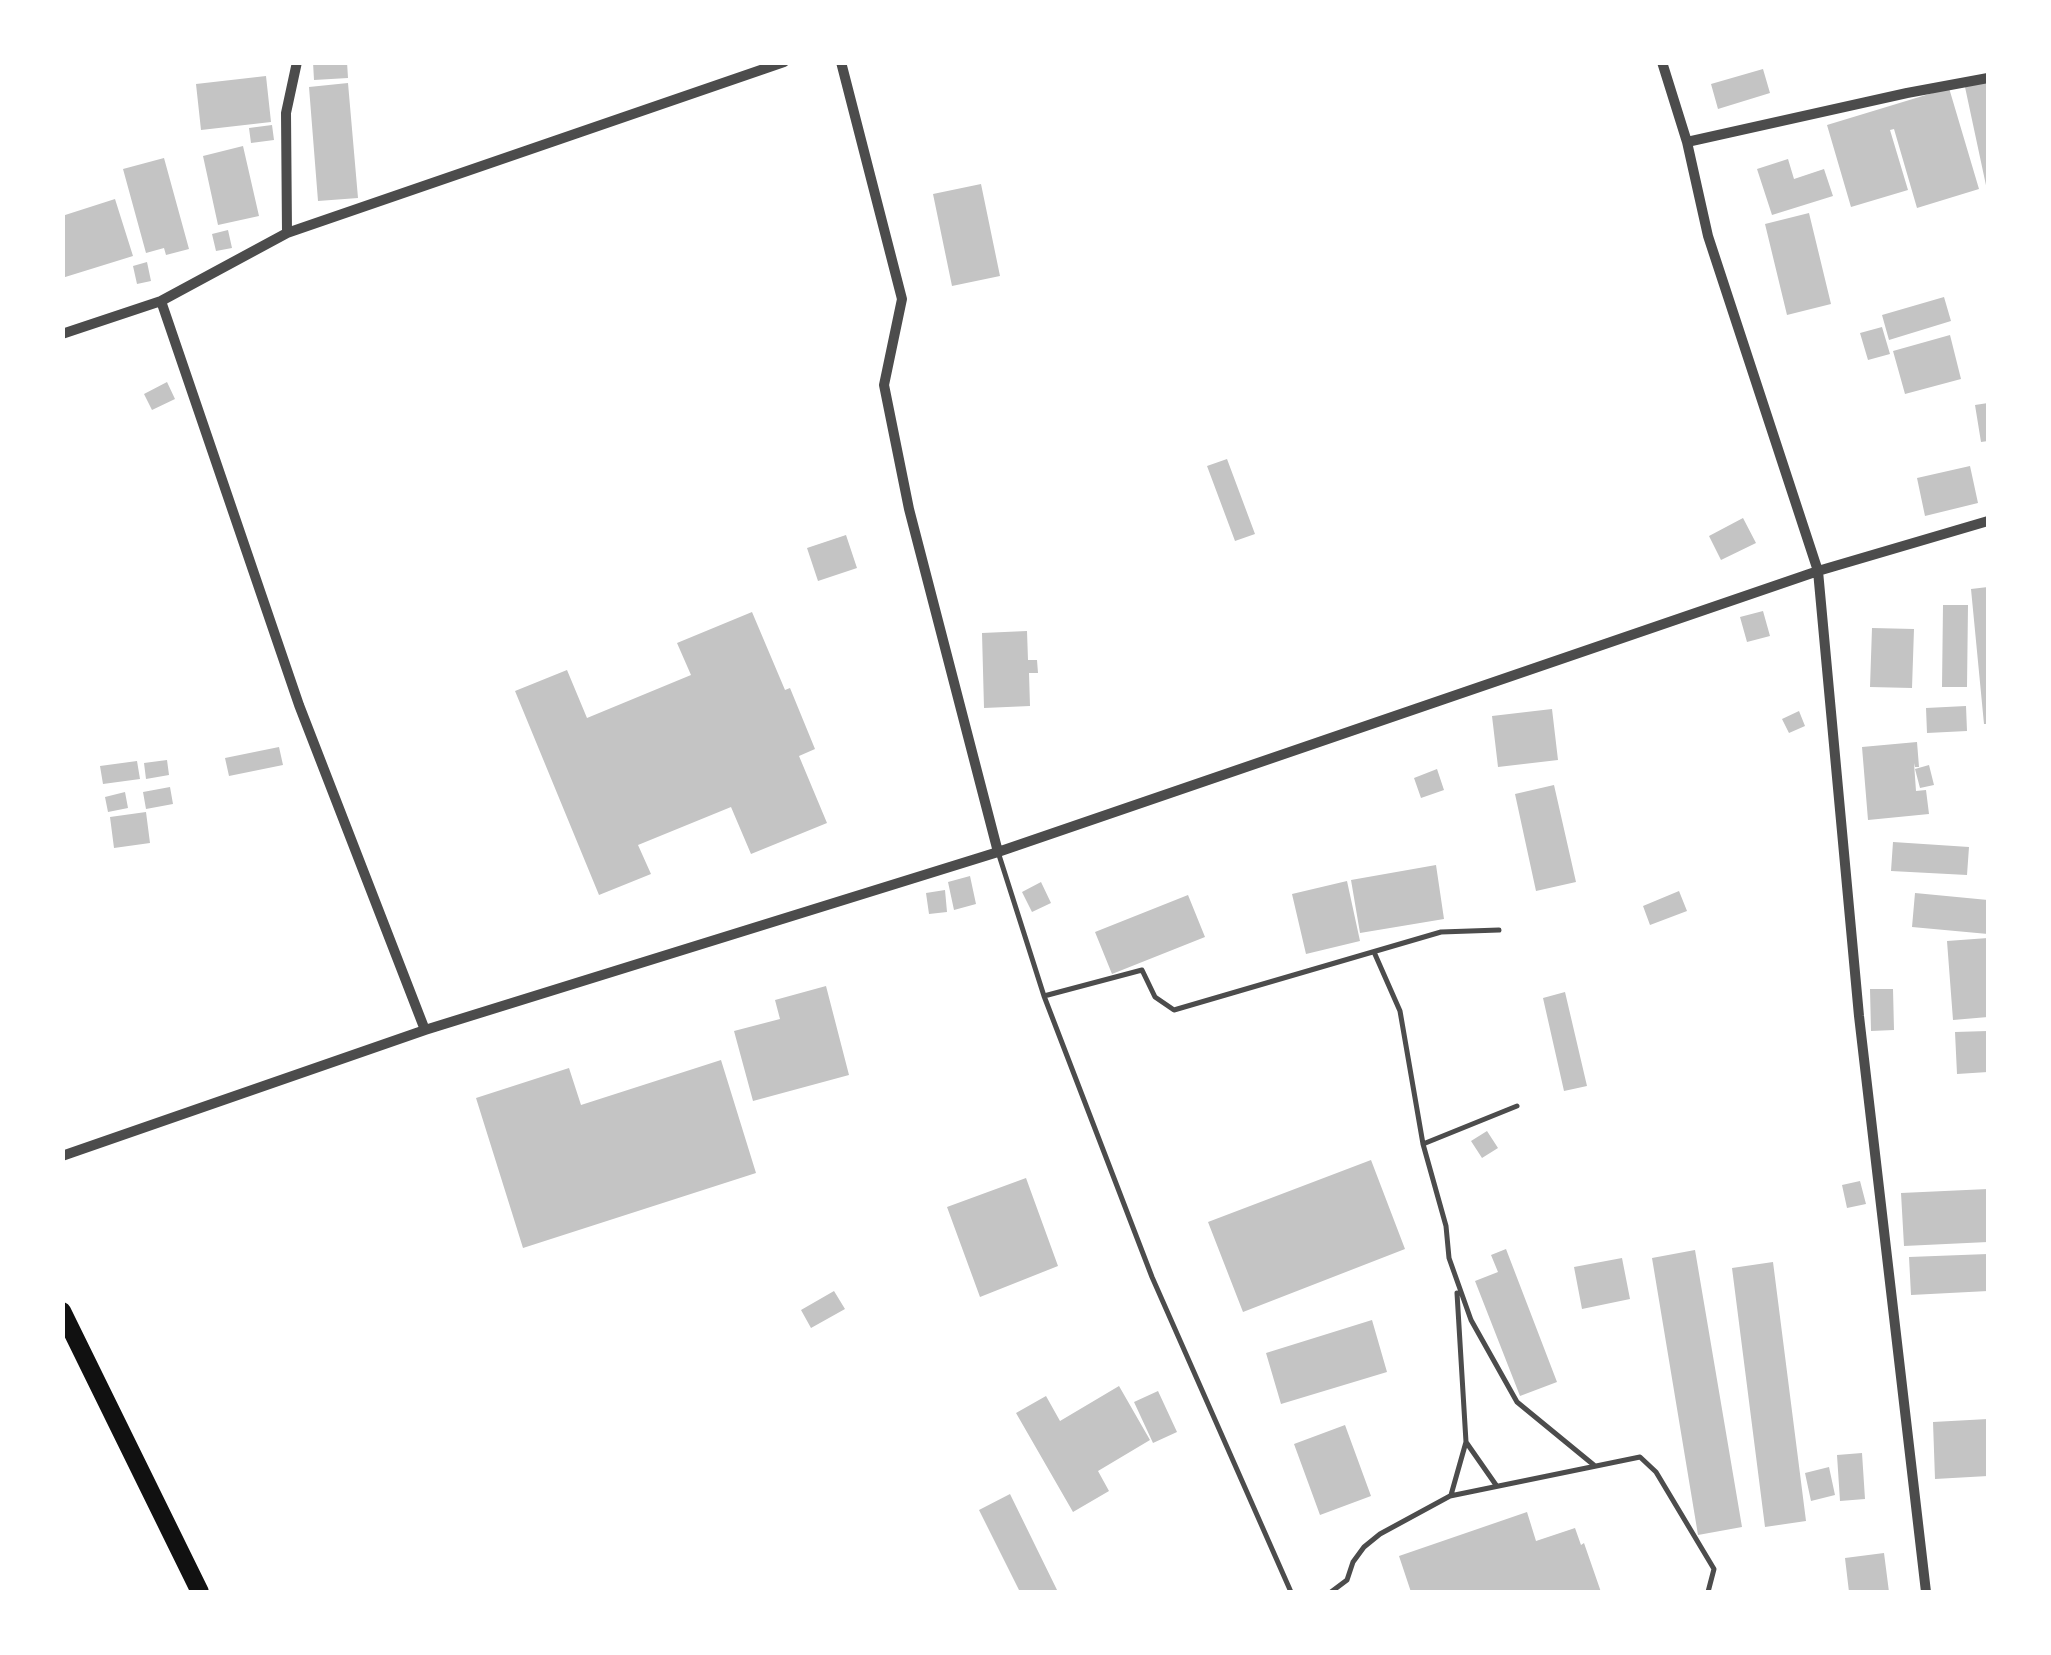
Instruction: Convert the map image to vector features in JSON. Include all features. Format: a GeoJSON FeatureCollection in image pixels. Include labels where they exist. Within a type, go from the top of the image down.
{"type":"FeatureCollection","features":[{"type":"Feature","properties":{"kind":"main road"},"geometry":{"type":"LineString","coordinates":[[62,1312],[200,1592]]}},
{"type":"Feature","properties":{"kind":"street"},"geometry":{"type":"LineString","coordinates":[[62,334],[161,302],[287,233],[784,62]]}},
{"type":"Feature","properties":{"kind":"street"},"geometry":{"type":"LineString","coordinates":[[841,62],[902,299],[884,385],[909,509],[998,852]]}},
{"type":"Feature","properties":{"kind":"street"},"geometry":{"type":"LineString","coordinates":[[1662,62],[1687,142],[1708,236],[1818,571],[1858,1016],[1926,1592]]}},
{"type":"Feature","properties":{"kind":"street"},"geometry":{"type":"LineString","coordinates":[[287,233],[286,113],[296,63]]}},
{"type":"Feature","properties":{"kind":"street"},"geometry":{"type":"LineString","coordinates":[[1687,142],[1907,92],[1988,78]]}},
{"type":"Feature","properties":{"kind":"street"},"geometry":{"type":"LineString","coordinates":[[161,302],[299,705],[425,1030]]}},
{"type":"Feature","properties":{"kind":"street"},"geometry":{"type":"LineString","coordinates":[[62,1156],[425,1030],[998,852],[1818,571],[1988,520]]}},
{"type":"Feature","properties":{"kind":"lane"},"geometry":{"type":"LineString","coordinates":[[998,852],[1044,996],[1152,1277],[1291,1592]]}},
{"type":"Feature","properties":{"kind":"lane"},"geometry":{"type":"LineString","coordinates":[[1044,996],[1142,970],[1154,997],[1174,1010],[1441,932],[1499,930]]}},
{"type":"Feature","properties":{"kind":"lane"},"geometry":{"type":"LineString","coordinates":[[1374,952],[1400,1011],[1423,1144],[1446,1226],[1449,1258],[1471,1320],[1516,1402],[1595,1466]]}},
{"type":"Feature","properties":{"kind":"lane"},"geometry":{"type":"LineString","coordinates":[[1423,1144],[1517,1106]]}},
{"type":"Feature","properties":{"kind":"lane"},"geometry":{"type":"LineString","coordinates":[[1450,1496],[1466,1442],[1457,1285]]}},
{"type":"Feature","properties":{"kind":"lane"},"geometry":{"type":"LineString","coordinates":[[1466,1442],[1497,1486]]}},
{"type":"Feature","properties":{"kind":"lane"},"geometry":{"type":"LineString","coordinates":[[1332,1592],[1347,1580],[1353,1562],[1380,1534],[1450,1496],[1640,1456],[1648,1462],[1714,1570],[1708,1592]]}},
{"type":"Feature","properties":{"kind":"building"},"geometry":{"type":"Polygon","coordinates":[[[313,62],[347,62],[348,78],[314,80],[313,62]]]}},
{"type":"Feature","properties":{"kind":"building"},"geometry":{"type":"Polygon","coordinates":[[[1763,69],[1770,93],[1718,109],[1711,84],[1763,69]]]}},
{"type":"Feature","properties":{"kind":"building"},"geometry":{"type":"Polygon","coordinates":[[[266,76],[271,122],[201,130],[196,84],[266,76]]]}},
{"type":"Feature","properties":{"kind":"building"},"geometry":{"type":"Polygon","coordinates":[[[1988,82],[1988,190],[1987,190],[1965,87],[1988,82]]]}},
{"type":"Feature","properties":{"kind":"building"},"geometry":{"type":"Polygon","coordinates":[[[348,83],[358,198],[318,201],[309,87],[348,83]]]}},
{"type":"Feature","properties":{"kind":"building"},"geometry":{"type":"Polygon","coordinates":[[[1949,88],[1979,189],[1917,208],[1894,129],[1890,130],[1908,190],[1851,207],[1827,125],[1949,88]]]}},
{"type":"Feature","properties":{"kind":"building"},"geometry":{"type":"Polygon","coordinates":[[[272,125],[274,140],[251,143],[249,128],[272,125]]]}},
{"type":"Feature","properties":{"kind":"building"},"geometry":{"type":"Polygon","coordinates":[[[243,146],[259,216],[218,225],[203,156],[243,146]]]}},
{"type":"Feature","properties":{"kind":"building"},"geometry":{"type":"Polygon","coordinates":[[[164,158],[189,249],[166,255],[164,248],[146,253],[123,169],[164,158]]]}},
{"type":"Feature","properties":{"kind":"building"},"geometry":{"type":"Polygon","coordinates":[[[1788,159],[1794,179],[1824,169],[1833,196],[1772,215],[1757,169],[1788,159]]]}},
{"type":"Feature","properties":{"kind":"building"},"geometry":{"type":"Polygon","coordinates":[[[981,184],[1000,276],[952,286],[933,194],[981,184]]]}},
{"type":"Feature","properties":{"kind":"building"},"geometry":{"type":"Polygon","coordinates":[[[115,199],[133,256],[62,278],[62,216],[115,199]]]}},
{"type":"Feature","properties":{"kind":"building"},"geometry":{"type":"Polygon","coordinates":[[[1809,213],[1831,304],[1787,315],[1765,224],[1809,213]]]}},
{"type":"Feature","properties":{"kind":"building"},"geometry":{"type":"Polygon","coordinates":[[[228,230],[232,248],[216,251],[212,234],[228,230]]]}},
{"type":"Feature","properties":{"kind":"building"},"geometry":{"type":"Polygon","coordinates":[[[147,262],[151,281],[137,284],[133,266],[147,262]]]}},
{"type":"Feature","properties":{"kind":"building"},"geometry":{"type":"Polygon","coordinates":[[[1944,297],[1951,321],[1889,340],[1882,315],[1944,297]]]}},
{"type":"Feature","properties":{"kind":"building"},"geometry":{"type":"Polygon","coordinates":[[[1882,327],[1890,354],[1868,360],[1860,333],[1882,327]]]}},
{"type":"Feature","properties":{"kind":"building"},"geometry":{"type":"Polygon","coordinates":[[[1950,335],[1961,379],[1905,394],[1893,351],[1950,335]]]}},
{"type":"Feature","properties":{"kind":"building"},"geometry":{"type":"Polygon","coordinates":[[[167,382],[175,399],[152,410],[144,394],[167,382]]]}},
{"type":"Feature","properties":{"kind":"building"},"geometry":{"type":"Polygon","coordinates":[[[1988,403],[1988,441],[1981,442],[1975,405],[1988,403]]]}},
{"type":"Feature","properties":{"kind":"building"},"geometry":{"type":"Polygon","coordinates":[[[1227,459],[1255,534],[1235,541],[1207,466],[1227,459]]]}},
{"type":"Feature","properties":{"kind":"building"},"geometry":{"type":"Polygon","coordinates":[[[1970,466],[1978,503],[1925,516],[1917,478],[1970,466]]]}},
{"type":"Feature","properties":{"kind":"building"},"geometry":{"type":"Polygon","coordinates":[[[1743,518],[1756,543],[1721,560],[1709,536],[1743,518]]]}},
{"type":"Feature","properties":{"kind":"building"},"geometry":{"type":"Polygon","coordinates":[[[846,535],[857,568],[818,581],[807,548],[846,535]]]}},
{"type":"Feature","properties":{"kind":"building"},"geometry":{"type":"Polygon","coordinates":[[[1988,587],[1988,724],[1984,724],[1971,589],[1988,587]]]}},
{"type":"Feature","properties":{"kind":"building"},"geometry":{"type":"Polygon","coordinates":[[[1943,605],[1968,605],[1967,687],[1942,687],[1943,605]]]}},
{"type":"Feature","properties":{"kind":"building"},"geometry":{"type":"Polygon","coordinates":[[[1763,611],[1770,636],[1747,642],[1740,617],[1763,611]]]}},
{"type":"Feature","properties":{"kind":"building"},"geometry":{"type":"Polygon","coordinates":[[[752,612],[815,749],[799,756],[827,823],[751,854],[731,807],[638,845],[651,874],[599,895],[515,691],[567,670],[587,718],[691,675],[677,643],[752,612]]]}},
{"type":"Feature","properties":{"kind":"building"},"geometry":{"type":"Polygon","coordinates":[[[1872,628],[1914,629],[1912,688],[1870,687],[1872,628]]]}},
{"type":"Feature","properties":{"kind":"building"},"geometry":{"type":"Polygon","coordinates":[[[1027,631],[1028,660],[1037,660],[1038,673],[1029,673],[1030,706],[984,708],[982,633],[1027,631]]]}},
{"type":"Feature","properties":{"kind":"building"},"geometry":{"type":"Polygon","coordinates":[[[1966,706],[1967,731],[1927,733],[1926,708],[1966,706]]]}},
{"type":"Feature","properties":{"kind":"building"},"geometry":{"type":"Polygon","coordinates":[[[1552,709],[1558,760],[1498,767],[1492,716],[1552,709]]]}},
{"type":"Feature","properties":{"kind":"building"},"geometry":{"type":"Polygon","coordinates":[[[1799,711],[1805,726],[1789,733],[1782,719],[1799,711]]]}},
{"type":"Feature","properties":{"kind":"building"},"geometry":{"type":"Polygon","coordinates":[[[1917,742],[1916,791],[1926,790],[1929,814],[1868,820],[1862,747],[1917,742]]]}},
{"type":"Feature","properties":{"kind":"building"},"geometry":{"type":"Polygon","coordinates":[[[279,747],[283,765],[229,776],[225,758],[279,747]]]}},
{"type":"Feature","properties":{"kind":"building"},"geometry":{"type":"Polygon","coordinates":[[[167,760],[169,775],[146,779],[144,763],[167,760]]]}},
{"type":"Feature","properties":{"kind":"building"},"geometry":{"type":"Polygon","coordinates":[[[137,761],[140,779],[103,784],[100,766],[137,761]]]}},
{"type":"Feature","properties":{"kind":"building"},"geometry":{"type":"Polygon","coordinates":[[[1929,765],[1934,785],[1920,788],[1915,769],[1929,765]]]}},
{"type":"Feature","properties":{"kind":"building"},"geometry":{"type":"Polygon","coordinates":[[[1437,769],[1444,790],[1421,798],[1414,778],[1437,769]]]}},
{"type":"Feature","properties":{"kind":"building"},"geometry":{"type":"Polygon","coordinates":[[[1554,785],[1576,882],[1536,891],[1515,794],[1554,785]]]}},
{"type":"Feature","properties":{"kind":"building"},"geometry":{"type":"Polygon","coordinates":[[[170,787],[173,804],[146,809],[143,792],[170,787]]]}},
{"type":"Feature","properties":{"kind":"building"},"geometry":{"type":"Polygon","coordinates":[[[125,792],[128,808],[108,812],[105,797],[125,792]]]}},
{"type":"Feature","properties":{"kind":"building"},"geometry":{"type":"Polygon","coordinates":[[[146,812],[150,843],[114,848],[110,817],[146,812]]]}},
{"type":"Feature","properties":{"kind":"building"},"geometry":{"type":"Polygon","coordinates":[[[1893,842],[1969,847],[1967,875],[1891,871],[1893,842]]]}},
{"type":"Feature","properties":{"kind":"building"},"geometry":{"type":"Polygon","coordinates":[[[1436,865],[1444,919],[1360,933],[1351,880],[1436,865]]]}},
{"type":"Feature","properties":{"kind":"building"},"geometry":{"type":"Polygon","coordinates":[[[970,876],[976,904],[954,910],[948,882],[970,876]]]}},
{"type":"Feature","properties":{"kind":"building"},"geometry":{"type":"Polygon","coordinates":[[[1347,881],[1360,941],[1306,954],[1292,894],[1347,881]]]}},
{"type":"Feature","properties":{"kind":"building"},"geometry":{"type":"Polygon","coordinates":[[[1041,882],[1051,903],[1032,912],[1022,892],[1041,882]]]}},
{"type":"Feature","properties":{"kind":"building"},"geometry":{"type":"Polygon","coordinates":[[[945,890],[947,912],[929,914],[926,893],[945,890]]]}},
{"type":"Feature","properties":{"kind":"building"},"geometry":{"type":"Polygon","coordinates":[[[1679,891],[1687,911],[1650,925],[1643,906],[1679,891]]]}},
{"type":"Feature","properties":{"kind":"building"},"geometry":{"type":"Polygon","coordinates":[[[1915,893],[1988,900],[1988,934],[1912,927],[1915,893]]]}},
{"type":"Feature","properties":{"kind":"building"},"geometry":{"type":"Polygon","coordinates":[[[1188,895],[1205,937],[1112,974],[1095,932],[1188,895]]]}},
{"type":"Feature","properties":{"kind":"building"},"geometry":{"type":"Polygon","coordinates":[[[1988,938],[1988,1017],[1953,1020],[1947,941],[1988,938]]]}},
{"type":"Feature","properties":{"kind":"building"},"geometry":{"type":"Polygon","coordinates":[[[826,986],[849,1075],[753,1101],[734,1031],[780,1019],[775,1000],[826,986]]]}},
{"type":"Feature","properties":{"kind":"building"},"geometry":{"type":"Polygon","coordinates":[[[1870,989],[1893,989],[1894,1030],[1871,1031],[1870,989]]]}},
{"type":"Feature","properties":{"kind":"building"},"geometry":{"type":"Polygon","coordinates":[[[1565,992],[1587,1086],[1564,1091],[1543,998],[1565,992]]]}},
{"type":"Feature","properties":{"kind":"building"},"geometry":{"type":"Polygon","coordinates":[[[1988,1031],[1988,1072],[1957,1074],[1955,1032],[1988,1031]]]}},
{"type":"Feature","properties":{"kind":"building"},"geometry":{"type":"Polygon","coordinates":[[[721,1060],[756,1173],[523,1248],[476,1098],[569,1068],[581,1105],[721,1060]]]}},
{"type":"Feature","properties":{"kind":"building"},"geometry":{"type":"Polygon","coordinates":[[[1487,1131],[1498,1148],[1482,1158],[1471,1141],[1487,1131]]]}},
{"type":"Feature","properties":{"kind":"building"},"geometry":{"type":"Polygon","coordinates":[[[1371,1160],[1405,1249],[1243,1312],[1208,1222],[1371,1160]]]}},
{"type":"Feature","properties":{"kind":"building"},"geometry":{"type":"Polygon","coordinates":[[[1026,1178],[1058,1266],[980,1297],[947,1207],[1026,1178]]]}},
{"type":"Feature","properties":{"kind":"building"},"geometry":{"type":"Polygon","coordinates":[[[1860,1181],[1866,1204],[1847,1208],[1842,1185],[1860,1181]]]}},
{"type":"Feature","properties":{"kind":"building"},"geometry":{"type":"Polygon","coordinates":[[[1988,1189],[1988,1242],[1904,1246],[1901,1193],[1988,1189]]]}},
{"type":"Feature","properties":{"kind":"building"},"geometry":{"type":"Polygon","coordinates":[[[1506,1249],[1557,1382],[1520,1396],[1475,1281],[1498,1272],[1491,1255],[1506,1249]]]}},
{"type":"Feature","properties":{"kind":"building"},"geometry":{"type":"Polygon","coordinates":[[[1695,1250],[1742,1527],[1698,1535],[1652,1258],[1695,1250]]]}},
{"type":"Feature","properties":{"kind":"building"},"geometry":{"type":"Polygon","coordinates":[[[1988,1254],[1988,1291],[1911,1295],[1909,1257],[1988,1254]]]}},
{"type":"Feature","properties":{"kind":"building"},"geometry":{"type":"Polygon","coordinates":[[[1622,1258],[1630,1299],[1582,1309],[1574,1267],[1622,1258]]]}},
{"type":"Feature","properties":{"kind":"building"},"geometry":{"type":"Polygon","coordinates":[[[1773,1262],[1806,1521],[1765,1527],[1732,1268],[1773,1262]]]}},
{"type":"Feature","properties":{"kind":"building"},"geometry":{"type":"Polygon","coordinates":[[[834,1291],[845,1309],[811,1328],[801,1310],[834,1291]]]}},
{"type":"Feature","properties":{"kind":"building"},"geometry":{"type":"Polygon","coordinates":[[[1372,1320],[1387,1372],[1281,1404],[1266,1353],[1372,1320]]]}},
{"type":"Feature","properties":{"kind":"building"},"geometry":{"type":"Polygon","coordinates":[[[1119,1386],[1150,1440],[1098,1471],[1109,1491],[1073,1512],[1016,1413],[1046,1396],[1060,1421],[1119,1386]]]}},
{"type":"Feature","properties":{"kind":"building"},"geometry":{"type":"Polygon","coordinates":[[[1158,1391],[1177,1432],[1153,1443],[1134,1402],[1158,1391]]]}},
{"type":"Feature","properties":{"kind":"building"},"geometry":{"type":"Polygon","coordinates":[[[1988,1419],[1988,1476],[1935,1479],[1933,1422],[1988,1419]]]}},
{"type":"Feature","properties":{"kind":"building"},"geometry":{"type":"Polygon","coordinates":[[[1345,1425],[1371,1496],[1320,1515],[1294,1444],[1345,1425]]]}},
{"type":"Feature","properties":{"kind":"building"},"geometry":{"type":"Polygon","coordinates":[[[1862,1453],[1865,1499],[1840,1501],[1837,1455],[1862,1453]]]}},
{"type":"Feature","properties":{"kind":"building"},"geometry":{"type":"Polygon","coordinates":[[[1829,1467],[1835,1495],[1811,1501],[1805,1473],[1829,1467]]]}},
{"type":"Feature","properties":{"kind":"building"},"geometry":{"type":"Polygon","coordinates":[[[1010,1494],[1058,1592],[1020,1592],[979,1510],[1010,1494]]]}},
{"type":"Feature","properties":{"kind":"building"},"geometry":{"type":"Polygon","coordinates":[[[1527,1512],[1536,1541],[1575,1528],[1601,1592],[1411,1592],[1399,1556],[1527,1512]]]}},
{"type":"Feature","properties":{"kind":"building"},"geometry":{"type":"Polygon","coordinates":[[[1884,1553],[1889,1592],[1849,1592],[1845,1558],[1884,1553]]]}}]}
